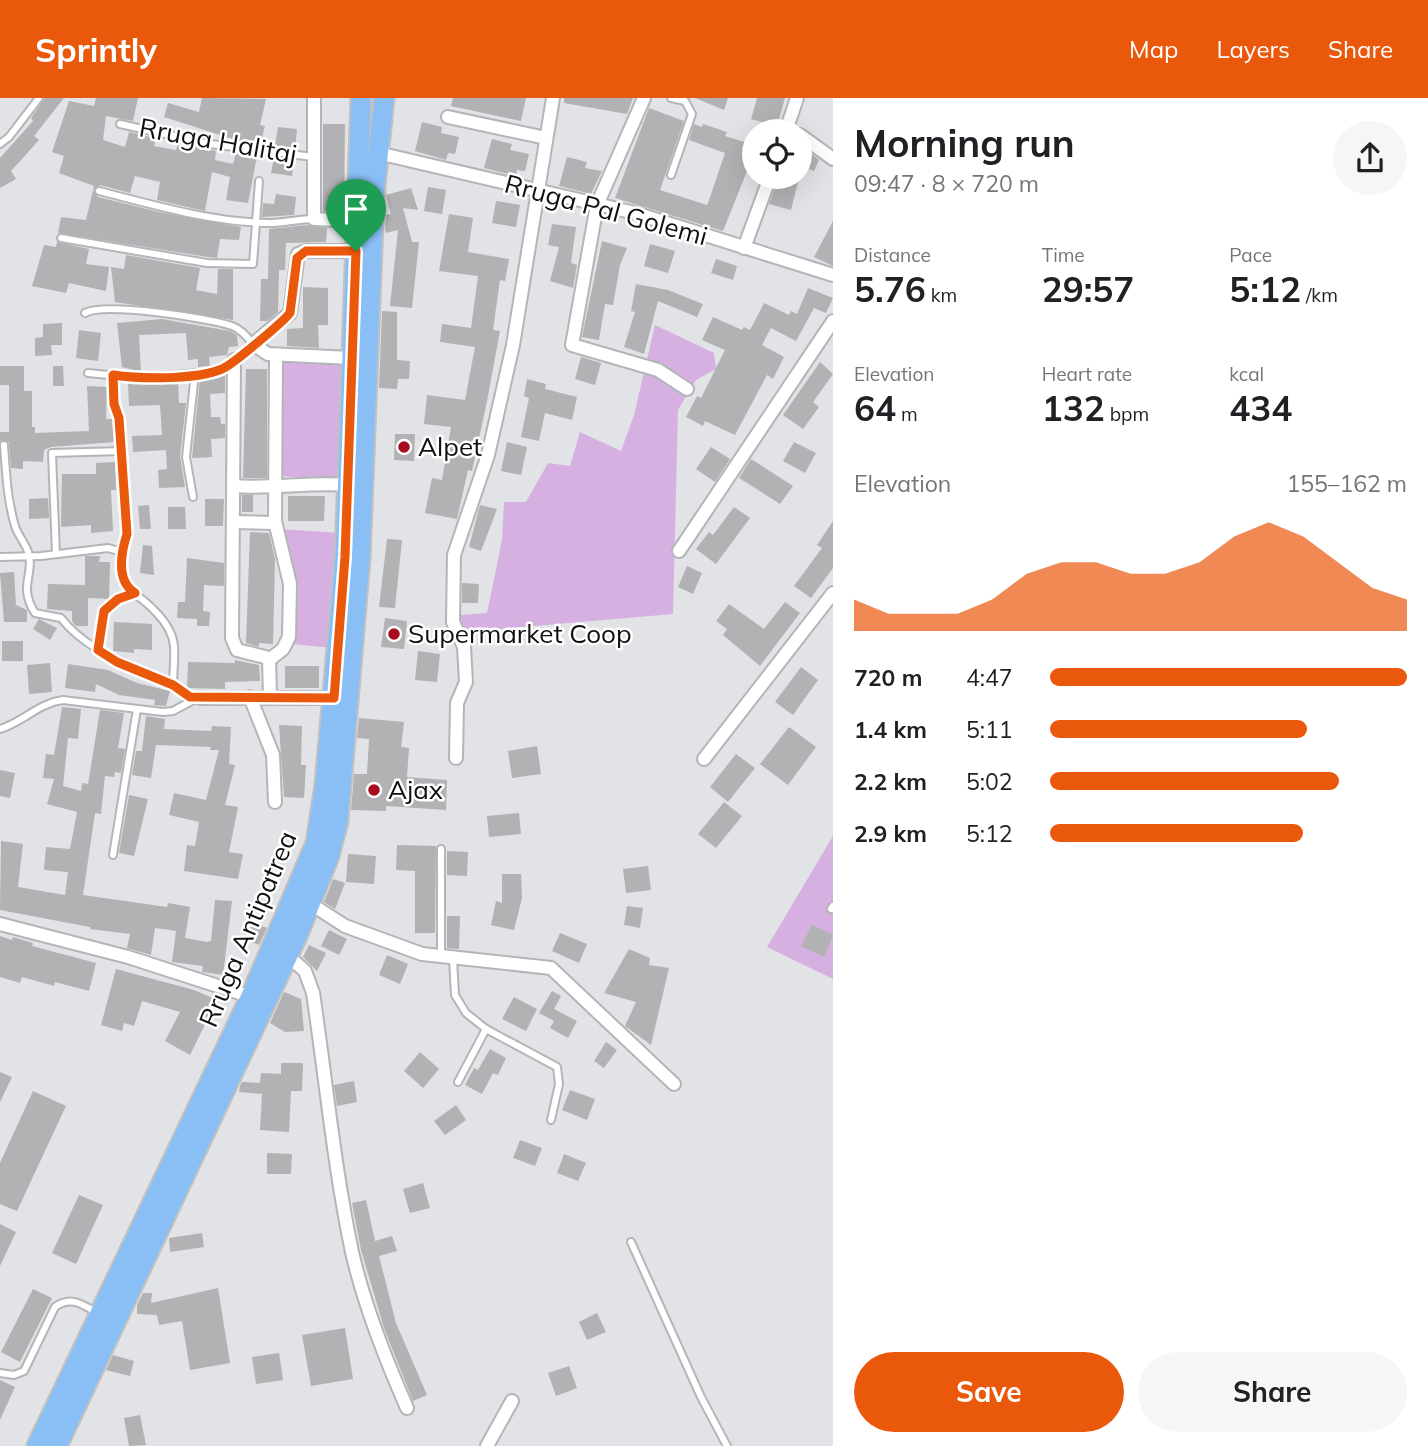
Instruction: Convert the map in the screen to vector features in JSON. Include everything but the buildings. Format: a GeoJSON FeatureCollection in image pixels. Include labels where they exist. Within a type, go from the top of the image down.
{"type":"FeatureCollection","features":[{"type":"Feature","properties":{"kind":"main road","name":"Rruga Antipatrea"},"geometry":{"type":"LineString","coordinates":[[37,1446],[100,1314],[258,1000],[288,956],[311,904],[338,821],[360,558],[378,153],[384,98]]}},
{"type":"Feature","properties":{"kind":"main road","name":"Rruga Antipatrea"},"geometry":{"type":"LineString","coordinates":[[57,1446],[258,1000],[316,843],[323,807],[334,698],[348,485],[361,99]]}},
{"type":"Feature","properties":{"kind":"main road"},"geometry":{"type":"LineString","coordinates":[[361,99],[370,142],[378,153]]}},
{"type":"Feature","properties":{"kind":"street"},"geometry":{"type":"LineString","coordinates":[[314,98],[314,219],[357,221]]}},
{"type":"Feature","properties":{"kind":"street"},"geometry":{"type":"LineString","coordinates":[[456,758],[457,703],[466,682],[464,647],[453,622],[454,555],[488,455],[513,345],[553,98]]}},
{"type":"Feature","properties":{"kind":"street"},"geometry":{"type":"LineString","coordinates":[[644,98],[597,205],[572,345],[658,370],[687,389]]}},
{"type":"Feature","properties":{"kind":"street"},"geometry":{"type":"LineString","coordinates":[[792,119],[797,98]]}},
{"type":"Feature","properties":{"kind":"street"},"geometry":{"type":"LineString","coordinates":[[448,117],[546,138]]}},
{"type":"Feature","properties":{"kind":"street"},"geometry":{"type":"LineString","coordinates":[[812,144],[833,159]]}},
{"type":"Feature","properties":{"kind":"street","name":"Rruga Pal Golemi"},"geometry":{"type":"LineString","coordinates":[[378,153],[597,205],[833,275]]}},
{"type":"Feature","properties":{"kind":"street"},"geometry":{"type":"LineString","coordinates":[[744,248],[766,189]]}},
{"type":"Feature","properties":{"kind":"street"},"geometry":{"type":"LineString","coordinates":[[352,358],[276,355],[263,353],[253,344],[290,313],[299,254],[306,251],[356,251]]}},
{"type":"Feature","properties":{"kind":"street"},"geometry":{"type":"LineString","coordinates":[[679,551],[833,321]]}},
{"type":"Feature","properties":{"kind":"street"},"geometry":{"type":"LineString","coordinates":[[270,697],[270,660],[283,649],[289,637],[290,573],[275,523],[276,355]]}},
{"type":"Feature","properties":{"kind":"street"},"geometry":{"type":"LineString","coordinates":[[234,360],[233,645],[242,653],[265,656],[270,660]]}},
{"type":"Feature","properties":{"kind":"street"},"geometry":{"type":"LineString","coordinates":[[233,486],[275,489],[292,485],[348,485]]}},
{"type":"Feature","properties":{"kind":"street"},"geometry":{"type":"LineString","coordinates":[[233,523],[275,523]]}},
{"type":"Feature","properties":{"kind":"street"},"geometry":{"type":"LineString","coordinates":[[704,759],[833,593]]}},
{"type":"Feature","properties":{"kind":"street"},"geometry":{"type":"LineString","coordinates":[[250,696],[273,755],[275,802]]}},
{"type":"Feature","properties":{"kind":"street"},"geometry":{"type":"LineString","coordinates":[[198,698],[334,698]]}},
{"type":"Feature","properties":{"kind":"street"},"geometry":{"type":"LineString","coordinates":[[311,904],[345,926],[371,938],[447,958],[551,968],[674,1084]]}},
{"type":"Feature","properties":{"kind":"street"},"geometry":{"type":"LineString","coordinates":[[0,924],[116,954],[258,1000]]}},
{"type":"Feature","properties":{"kind":"street"},"geometry":{"type":"LineString","coordinates":[[288,956],[305,971],[313,993],[337,1170],[353,1255],[381,1346],[407,1408]]}},
{"type":"Feature","properties":{"kind":"street"},"geometry":{"type":"LineString","coordinates":[[487,1446],[512,1401]]}},
{"type":"Feature","properties":{"kind":"lane"},"geometry":{"type":"LineString","coordinates":[[0,144],[9,138],[38,98]]}},
{"type":"Feature","properties":{"kind":"lane"},"geometry":{"type":"LineString","coordinates":[[671,98],[685,101],[692,114],[671,175]]}},
{"type":"Feature","properties":{"kind":"lane","name":"Rruga Halitaj"},"geometry":{"type":"LineString","coordinates":[[120,124],[210,144],[315,158]]}},
{"type":"Feature","properties":{"kind":"lane"},"geometry":{"type":"LineString","coordinates":[[61,238],[207,263],[244,266],[253,264],[256,256],[255,223],[259,181]]}},
{"type":"Feature","properties":{"kind":"lane"},"geometry":{"type":"LineString","coordinates":[[99,191],[187,214],[255,223],[314,219]]}},
{"type":"Feature","properties":{"kind":"lane"},"geometry":{"type":"LineString","coordinates":[[85,313],[103,308],[127,310],[233,326],[253,344],[222,369],[140,377],[88,373]]}},
{"type":"Feature","properties":{"kind":"lane"},"geometry":{"type":"LineString","coordinates":[[193,497],[186,457],[195,373]]}},
{"type":"Feature","properties":{"kind":"lane"},"geometry":{"type":"LineString","coordinates":[[113,375],[122,451],[127,534],[122,552],[123,577],[126,588],[143,597],[154,610],[174,644],[173,685]]}},
{"type":"Feature","properties":{"kind":"lane"},"geometry":{"type":"LineString","coordinates":[[4,445],[9,506],[29,555],[25,581],[29,603],[35,613],[61,618],[71,630],[117,662],[173,685],[187,696],[198,698]]}},
{"type":"Feature","properties":{"kind":"lane"},"geometry":{"type":"LineString","coordinates":[[56,554],[52,453],[122,451]]}},
{"type":"Feature","properties":{"kind":"lane"},"geometry":{"type":"LineString","coordinates":[[0,557],[108,548],[122,552]]}},
{"type":"Feature","properties":{"kind":"lane"},"geometry":{"type":"LineString","coordinates":[[98,650],[104,611],[118,599],[135,593]]}},
{"type":"Feature","properties":{"kind":"lane"},"geometry":{"type":"LineString","coordinates":[[0,729],[19,724],[49,702],[63,700],[173,712],[198,698]]}},
{"type":"Feature","properties":{"kind":"lane"},"geometry":{"type":"LineString","coordinates":[[113,855],[136,709]]}},
{"type":"Feature","properties":{"kind":"lane"},"geometry":{"type":"LineString","coordinates":[[441,849],[447,958],[458,1004],[486,1030],[557,1067],[559,1084],[551,1120]]}},
{"type":"Feature","properties":{"kind":"lane"},"geometry":{"type":"LineString","coordinates":[[458,1082],[486,1030]]}},
{"type":"Feature","properties":{"kind":"lane"},"geometry":{"type":"LineString","coordinates":[[631,1242],[701,1397],[727,1446]]}},
{"type":"Feature","properties":{"kind":"lane"},"geometry":{"type":"LineString","coordinates":[[0,1373],[14,1375],[24,1371],[55,1307],[62,1302],[71,1300],[100,1314]]}},
{"type":"Feature","properties":{"kind":"shaded area"},"geometry":{"type":"Polygon","coordinates":[[[655,325],[714,353],[716,369],[696,380],[678,410],[673,614],[464,632],[460,615],[487,613],[502,540],[504,502],[526,502],[548,463],[570,466],[580,432],[621,451],[634,415],[655,325]]]}},
{"type":"Feature","properties":{"kind":"shaded area"},"geometry":{"type":"Polygon","coordinates":[[[279,358],[346,362],[341,480],[279,476],[279,358]]]}},
{"type":"Feature","properties":{"kind":"shaded area"},"geometry":{"type":"Polygon","coordinates":[[[279,529],[341,533],[335,648],[290,644],[279,529]]]}},
{"type":"Feature","properties":{"kind":"shaded area"},"geometry":{"type":"Polygon","coordinates":[[[833,836],[833,979],[767,947],[833,836]]]}},
{"type":"Feature","properties":{"kind":"place","name":"Alpet"},"geometry":{"type":"Point","coordinates":[404,447]}},
{"type":"Feature","properties":{"kind":"place","name":"Supermarket Coop"},"geometry":{"type":"Point","coordinates":[394,634]}},
{"type":"Feature","properties":{"kind":"place","name":"Ajax"},"geometry":{"type":"Point","coordinates":[374,790]}},
{"type":"Feature","properties":{"kind":"route"},"geometry":{"type":"LineString","coordinates":[[306,251],[356,251],[345,557],[334,698],[187,696],[173,685],[117,662],[98,650],[100,622],[104,611],[118,599],[135,593],[126,588],[123,577],[122,552],[127,534],[122,451],[119,418],[114,404],[113,375],[159,377],[222,369],[290,313],[299,254],[306,251]]}}]}
